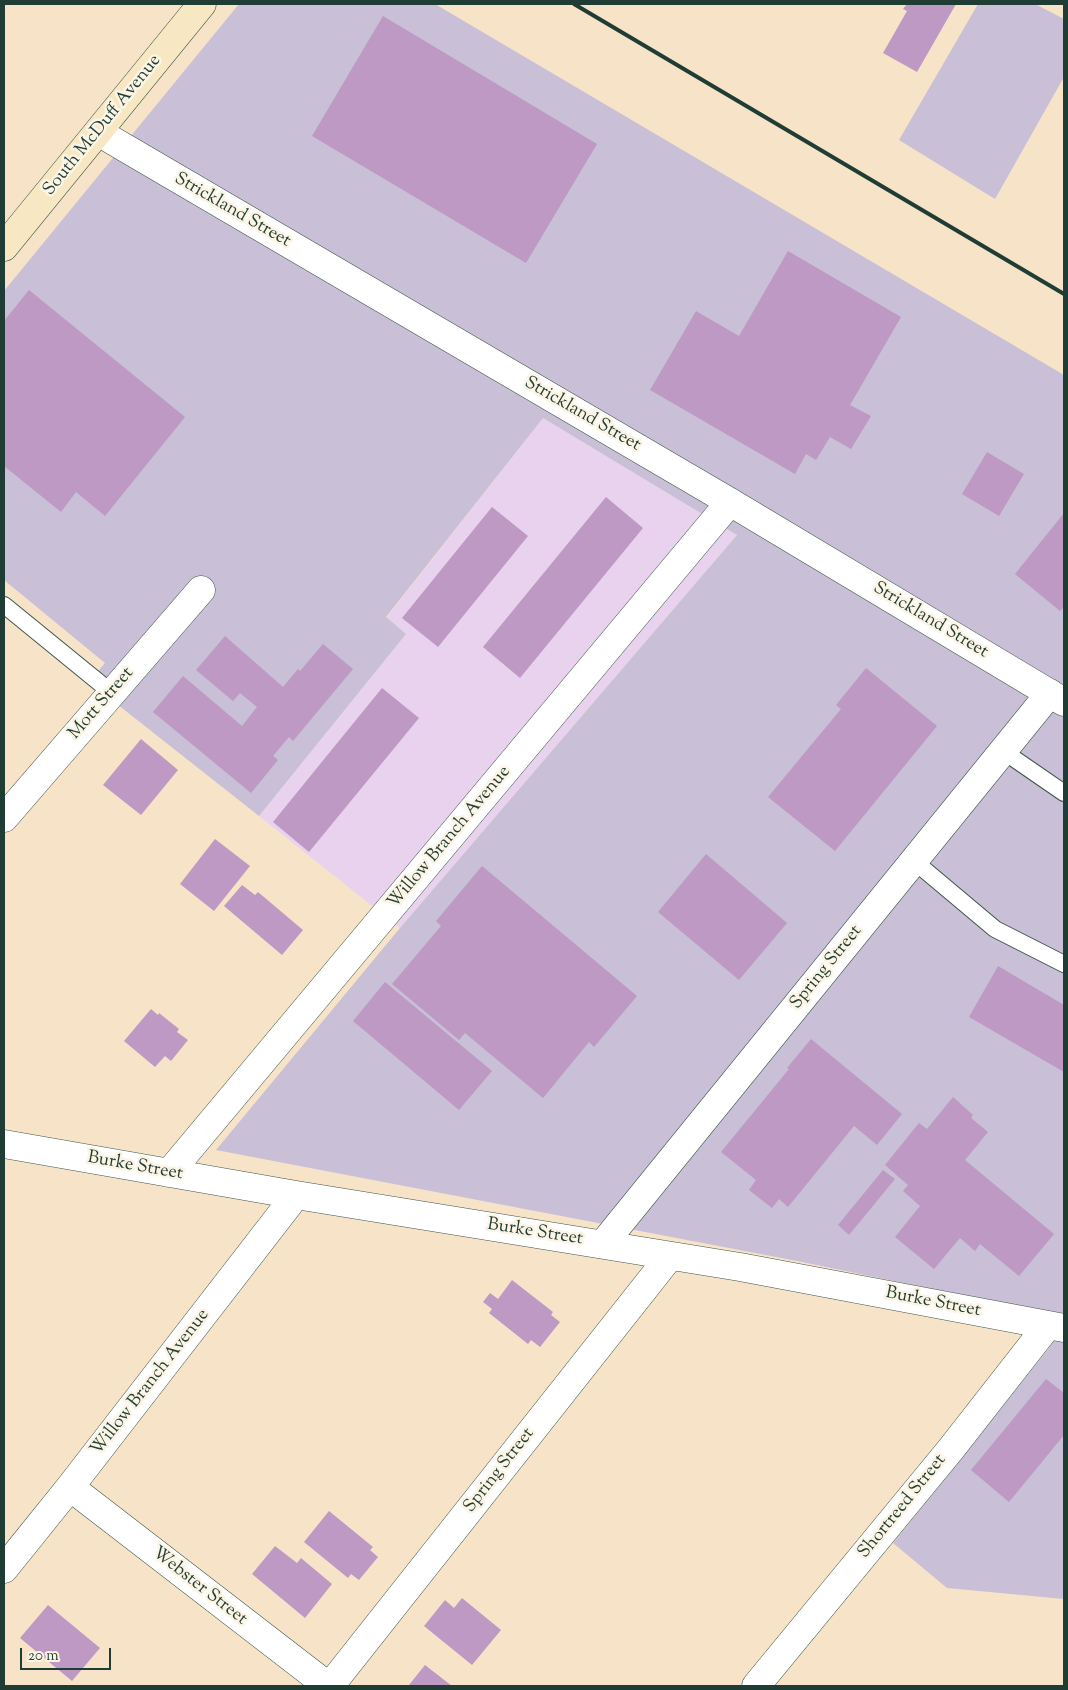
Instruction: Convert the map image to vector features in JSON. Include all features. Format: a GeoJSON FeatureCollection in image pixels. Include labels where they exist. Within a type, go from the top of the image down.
{"type":"FeatureCollection","features":[{"type":"Feature","properties":{"kind":"main road","name":"South McDuff Avenue"},"geometry":{"type":"LineString","coordinates":[[4,247],[202,4]]}},
{"type":"Feature","properties":{"kind":"street","name":"Strickland Street"},"geometry":{"type":"LineString","coordinates":[[98,132],[730,502],[1057,697]]}},
{"type":"Feature","properties":{"kind":"street","name":"Willow Branch Avenue"},"geometry":{"type":"LineString","coordinates":[[170,1173],[730,502]]}},
{"type":"Feature","properties":{"kind":"street","name":"Mott Street"},"geometry":{"type":"LineString","coordinates":[[4,818],[201,590]]}},
{"type":"Feature","properties":{"kind":"street","name":"Spring Street"},"geometry":{"type":"LineString","coordinates":[[603,1244],[1003,751],[1057,697]]}},
{"type":"Feature","properties":{"kind":"street","name":"Burke Street"},"geometry":{"type":"LineString","coordinates":[[4,1144],[296,1195],[603,1244],[927,1301],[1056,1327]]}},
{"type":"Feature","properties":{"kind":"street","name":"Willow Branch Avenue"},"geometry":{"type":"LineString","coordinates":[[4,1569],[70,1488],[296,1195]]}},
{"type":"Feature","properties":{"kind":"street","name":"Spring Street"},"geometry":{"type":"LineString","coordinates":[[329,1686],[670,1256]]}},
{"type":"Feature","properties":{"kind":"street","name":"Shortreed Street"},"geometry":{"type":"LineString","coordinates":[[756,1686],[951,1449],[1056,1327]]}},
{"type":"Feature","properties":{"kind":"street","name":"Webster Street"},"geometry":{"type":"LineString","coordinates":[[70,1488],[329,1686]]}},
{"type":"Feature","properties":{"kind":"lane"},"geometry":{"type":"LineString","coordinates":[[4,605],[112,693]]}},
{"type":"Feature","properties":{"kind":"lane"},"geometry":{"type":"LineString","coordinates":[[1003,751],[1064,793]]}},
{"type":"Feature","properties":{"kind":"lane"},"geometry":{"type":"LineString","coordinates":[[914,861],[995,929],[1064,964]]}},
{"type":"Feature","properties":{"kind":"shaded area"},"geometry":{"type":"Polygon","coordinates":[[[239,4],[435,4],[1064,375],[1064,1316],[797,1261],[216,1150],[400,928],[737,535],[543,418],[386,617],[406,634],[259,816],[89,682],[105,663],[4,580],[4,291],[239,4]]]}},
{"type":"Feature","properties":{"kind":"shaded area"},"geometry":{"type":"Polygon","coordinates":[[[978,4],[1035,4],[1064,19],[1064,77],[995,199],[899,140],[978,4]]]}},
{"type":"Feature","properties":{"kind":"shaded area"},"geometry":{"type":"Polygon","coordinates":[[[543,418],[737,535],[400,928],[259,816],[406,634],[386,618],[543,418]]]}},
{"type":"Feature","properties":{"kind":"shaded area"},"geometry":{"type":"Polygon","coordinates":[[[1064,1317],[1064,1599],[947,1588],[893,1543],[1049,1348],[1064,1317]]]}},
{"type":"Feature","properties":{"kind":"building"},"geometry":{"type":"Polygon","coordinates":[[[907,4],[956,4],[917,72],[883,53],[907,11],[903,9],[907,4]]]}},
{"type":"Feature","properties":{"kind":"building"},"geometry":{"type":"Polygon","coordinates":[[[383,16],[597,144],[526,263],[312,136],[383,16]]]}},
{"type":"Feature","properties":{"kind":"building"},"geometry":{"type":"Polygon","coordinates":[[[788,251],[901,317],[850,405],[871,416],[851,449],[830,437],[816,460],[806,454],[795,474],[650,390],[696,311],[739,336],[788,251]]]}},
{"type":"Feature","properties":{"kind":"building"},"geometry":{"type":"Polygon","coordinates":[[[29,290],[185,417],[105,516],[76,492],[61,512],[4,466],[4,321],[29,290]]]}},
{"type":"Feature","properties":{"kind":"building"},"geometry":{"type":"Polygon","coordinates":[[[987,452],[1024,474],[999,516],[962,494],[987,452]]]}},
{"type":"Feature","properties":{"kind":"building"},"geometry":{"type":"Polygon","coordinates":[[[606,497],[643,528],[520,678],[483,647],[606,497]]]}},
{"type":"Feature","properties":{"kind":"building"},"geometry":{"type":"Polygon","coordinates":[[[492,507],[528,536],[438,647],[402,618],[492,507]]]}},
{"type":"Feature","properties":{"kind":"building"},"geometry":{"type":"Polygon","coordinates":[[[1064,513],[1064,607],[1060,611],[1015,574],[1064,513]]]}},
{"type":"Feature","properties":{"kind":"building"},"geometry":{"type":"Polygon","coordinates":[[[225,636],[283,687],[298,669],[300,671],[323,644],[353,669],[293,741],[289,737],[273,756],[278,760],[251,793],[153,712],[183,676],[242,726],[257,707],[240,693],[233,701],[196,670],[225,636]]]}},
{"type":"Feature","properties":{"kind":"building"},"geometry":{"type":"Polygon","coordinates":[[[866,668],[937,726],[835,851],[768,797],[841,709],[836,705],[866,668]]]}},
{"type":"Feature","properties":{"kind":"building"},"geometry":{"type":"Polygon","coordinates":[[[382,688],[419,718],[309,852],[273,822],[382,688]]]}},
{"type":"Feature","properties":{"kind":"building"},"geometry":{"type":"Polygon","coordinates":[[[141,739],[178,770],[141,815],[103,785],[141,739]]]}},
{"type":"Feature","properties":{"kind":"building"},"geometry":{"type":"Polygon","coordinates":[[[215,839],[250,866],[214,911],[180,884],[215,839]]]}},
{"type":"Feature","properties":{"kind":"building"},"geometry":{"type":"Polygon","coordinates":[[[706,854],[787,923],[739,980],[658,912],[706,854]]]}},
{"type":"Feature","properties":{"kind":"building"},"geometry":{"type":"Polygon","coordinates":[[[482,866],[637,996],[594,1047],[589,1042],[543,1098],[465,1033],[459,1040],[392,984],[441,926],[436,921],[482,866]]]}},
{"type":"Feature","properties":{"kind":"building"},"geometry":{"type":"Polygon","coordinates":[[[242,885],[255,895],[258,892],[303,930],[282,955],[224,906],[242,885]]]}},
{"type":"Feature","properties":{"kind":"building"},"geometry":{"type":"Polygon","coordinates":[[[998,966],[1064,1005],[1064,1072],[969,1017],[998,966]]]}},
{"type":"Feature","properties":{"kind":"building"},"geometry":{"type":"Polygon","coordinates":[[[385,982],[492,1071],[459,1110],[353,1021],[385,982]]]}},
{"type":"Feature","properties":{"kind":"building"},"geometry":{"type":"Polygon","coordinates":[[[151,1009],[179,1029],[177,1032],[188,1040],[171,1061],[165,1056],[155,1067],[124,1041],[151,1009]]]}},
{"type":"Feature","properties":{"kind":"building"},"geometry":{"type":"Polygon","coordinates":[[[811,1039],[902,1114],[877,1145],[854,1126],[788,1207],[779,1199],[772,1208],[749,1190],[756,1180],[721,1152],[811,1039]]]}},
{"type":"Feature","properties":{"kind":"building"},"geometry":{"type":"Polygon","coordinates":[[[953,1097],[973,1115],[971,1118],[988,1132],[965,1160],[1054,1234],[1019,1276],[980,1244],[975,1251],[960,1238],[934,1269],[895,1237],[920,1206],[903,1191],[908,1185],[885,1165],[919,1123],[927,1129],[953,1097]]]}},
{"type":"Feature","properties":{"kind":"building"},"geometry":{"type":"Polygon","coordinates":[[[883,1170],[895,1179],[849,1235],[838,1225],[883,1170]]]}},
{"type":"Feature","properties":{"kind":"building"},"geometry":{"type":"Polygon","coordinates":[[[512,1280],[553,1312],[551,1315],[560,1322],[540,1347],[531,1340],[528,1344],[489,1313],[492,1309],[483,1302],[490,1293],[498,1299],[512,1280]]]}},
{"type":"Feature","properties":{"kind":"building"},"geometry":{"type":"Polygon","coordinates":[[[1046,1379],[1064,1393],[1064,1435],[1009,1502],[971,1470],[1046,1379]]]}},
{"type":"Feature","properties":{"kind":"building"},"geometry":{"type":"Polygon","coordinates":[[[329,1511],[373,1547],[370,1550],[378,1557],[359,1580],[351,1574],[348,1578],[304,1542],[329,1511]]]}},
{"type":"Feature","properties":{"kind":"building"},"geometry":{"type":"Polygon","coordinates":[[[275,1546],[297,1563],[301,1558],[332,1584],[305,1618],[252,1574],[275,1546]]]}},
{"type":"Feature","properties":{"kind":"building"},"geometry":{"type":"Polygon","coordinates":[[[462,1598],[501,1630],[472,1665],[424,1626],[445,1600],[454,1608],[462,1598]]]}},
{"type":"Feature","properties":{"kind":"building"},"geometry":{"type":"Polygon","coordinates":[[[48,1605],[100,1648],[72,1681],[20,1638],[48,1605]]]}},
{"type":"Feature","properties":{"kind":"building"},"geometry":{"type":"Polygon","coordinates":[[[425,1665],[452,1686],[409,1685],[425,1665]]]}},
{"type":"Feature","properties":{"kind":"railway"},"geometry":{"type":"LineString","coordinates":[[574,4],[1064,294]]}}]}
